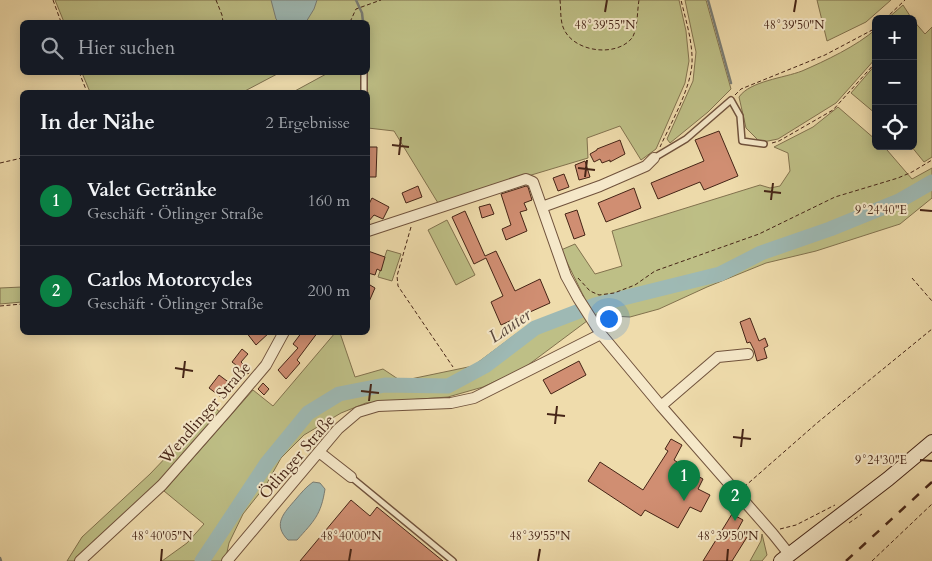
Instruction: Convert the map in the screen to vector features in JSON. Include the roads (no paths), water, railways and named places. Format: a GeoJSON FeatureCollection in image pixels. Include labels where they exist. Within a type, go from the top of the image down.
{"type":"FeatureCollection","features":[{"type":"Feature","properties":{"kind":"main road"},"geometry":{"type":"LineString","coordinates":[[785,558],[888,479],[932,442]]}},
{"type":"Feature","properties":{"kind":"street"},"geometry":{"type":"LineString","coordinates":[[542,207],[631,173],[646,166],[654,158]]}},
{"type":"Feature","properties":{"kind":"street"},"geometry":{"type":"LineString","coordinates":[[370,230],[526,179],[533,182],[566,276],[601,334],[773,534],[785,558]]}},
{"type":"Feature","properties":{"kind":"street","name":"Ötlinger Straße"},"geometry":{"type":"LineString","coordinates":[[227,561],[338,429],[358,412],[378,406],[451,403],[474,398],[601,334]]}},
{"type":"Feature","properties":{"kind":"street","name":"Wendlinger Straße"},"geometry":{"type":"LineString","coordinates":[[80,561],[162,485],[266,365],[282,335]]}},
{"type":"Feature","properties":{"kind":"street"},"geometry":{"type":"LineString","coordinates":[[661,406],[718,358],[748,354]]}},
{"type":"Feature","properties":{"kind":"street"},"geometry":{"type":"LineString","coordinates":[[319,452],[351,477]]}},
{"type":"Feature","properties":{"kind":"lane"},"geometry":{"type":"LineString","coordinates":[[364,75],[364,90]]}},
{"type":"Feature","properties":{"kind":"lane"},"geometry":{"type":"LineString","coordinates":[[654,158],[686,139],[731,100],[740,116],[742,141],[764,144]]}},
{"type":"Feature","properties":{"kind":"lane"},"geometry":{"type":"LineString","coordinates":[[351,477],[453,561]]}},
{"type":"Feature","properties":{"kind":"water"},"geometry":{"type":"Polygon","coordinates":[[[271,0],[317,0],[307,20],[276,19],[271,0]]]}},
{"type":"Feature","properties":{"kind":"water"},"geometry":{"type":"Polygon","coordinates":[[[313,482],[320,483],[325,489],[319,512],[297,540],[288,540],[281,529],[281,519],[287,509],[313,482]]]}},
{"type":"Feature","properties":{"kind":"waterway"},"geometry":{"type":"LineString","coordinates":[[356,0],[362,13],[363,20]]}},
{"type":"Feature","properties":{"kind":"waterway"},"geometry":{"type":"LineString","coordinates":[[708,0],[731,83]]}},
{"type":"Feature","properties":{"kind":"waterway"},"geometry":{"type":"LineString","coordinates":[[366,75],[366,88]]}},
{"type":"Feature","properties":{"kind":"waterway","name":"Lauter"},"geometry":{"type":"LineString","coordinates":[[202,561],[267,463],[308,413],[339,394],[385,385],[448,386],[485,366],[535,328],[595,305],[720,274],[761,253],[830,229],[899,201],[932,182]]}},
{"type":"Feature","properties":{"kind":"railway"},"geometry":{"type":"LineString","coordinates":[[846,561],[932,482]]}},
{"type":"Feature","properties":{"kind":"place","name":"Valet Getränke"},"geometry":{"type":"Point","coordinates":[684,501]}},
{"type":"Feature","properties":{"kind":"place","name":"Carlos Motorcycles"},"geometry":{"type":"Point","coordinates":[735,521]}}]}
